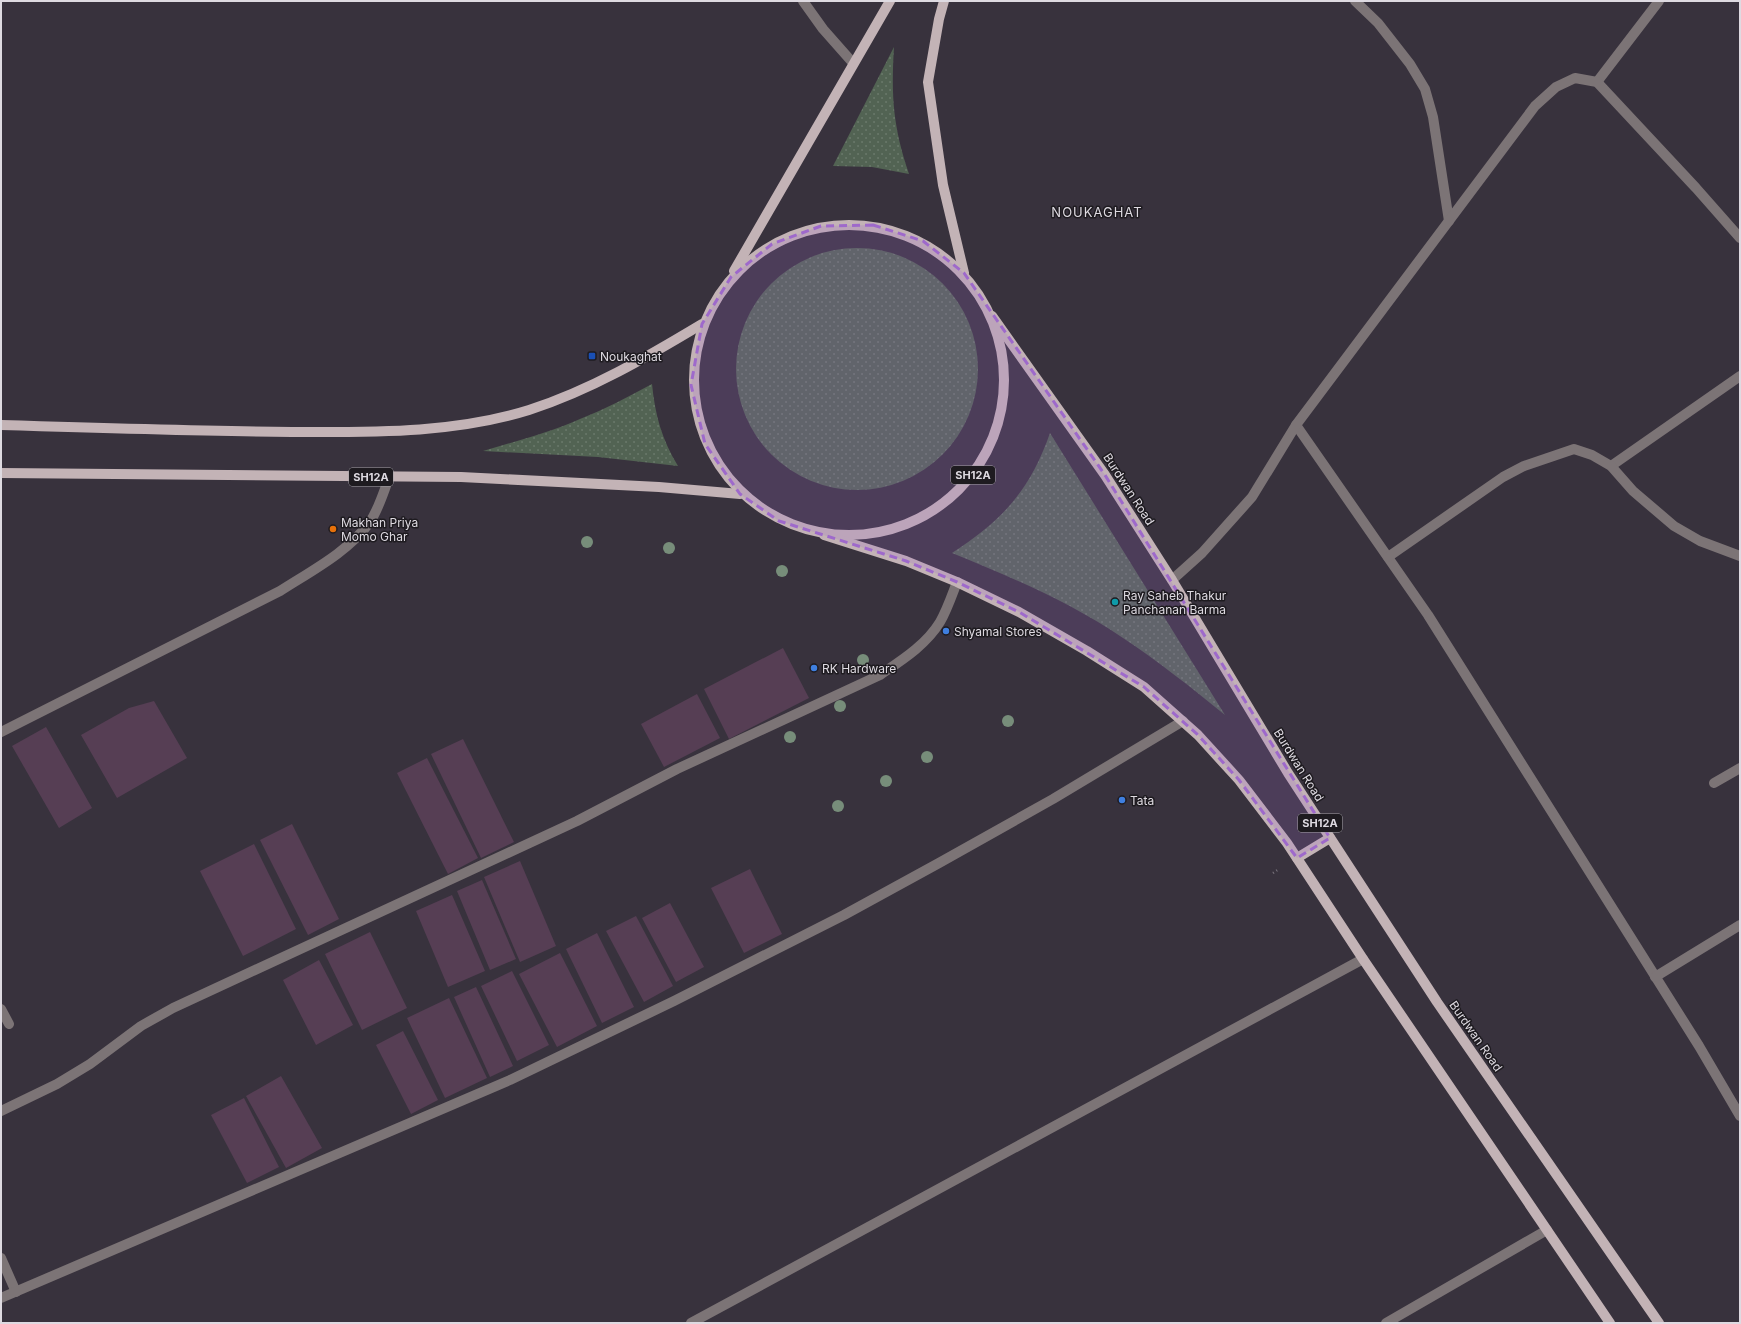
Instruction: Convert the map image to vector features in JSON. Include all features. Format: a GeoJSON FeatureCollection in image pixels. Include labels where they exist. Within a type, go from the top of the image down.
{"type":"FeatureCollection","features":[{"type":"Feature","properties":{"kind":"main road"},"geometry":{"type":"LineString","coordinates":[[731,277],[890,1]]}},
{"type":"Feature","properties":{"kind":"main road"},"geometry":{"type":"LineString","coordinates":[[944,1],[939,20],[928,82],[943,185],[964,273]]}},
{"type":"Feature","properties":{"kind":"main road","name":"SH12A"},"geometry":{"type":"LineString","coordinates":[[824,535],[880,534],[932,512],[974,475],[999,426],[1006,370],[992,316],[964,273],[923,241],[873,225],[821,226],[772,244],[731,277],[702,324],[691,385],[705,444],[740,494],[779,521],[906,561],[957,582],[1020,612],[1087,650],[1144,687],[1198,735],[1239,780],[1297,858],[1363,959],[1610,1323]]}},
{"type":"Feature","properties":{"kind":"main road","name":"Burdwan Road"},"geometry":{"type":"LineString","coordinates":[[992,316],[1105,475],[1172,580],[1288,772],[1442,1008],[1659,1323]]}},
{"type":"Feature","properties":{"kind":"main road","name":"SH12A"},"geometry":{"type":"LineString","coordinates":[[1,425],[225,432],[391,432],[462,425],[529,410],[590,386],[646,357],[702,324]]}},
{"type":"Feature","properties":{"kind":"main road","name":"SH12A"},"geometry":{"type":"LineString","coordinates":[[1,473],[461,477],[651,486],[740,494]]}},
{"type":"Feature","properties":{"kind":"main road"},"geometry":{"type":"LineString","coordinates":[[1297,858],[1330,838]]}},
{"type":"Feature","properties":{"kind":"street"},"geometry":{"type":"LineString","coordinates":[[803,1],[823,29],[853,64]]}},
{"type":"Feature","properties":{"kind":"street"},"geometry":{"type":"LineString","coordinates":[[1354,1],[1378,23],[1410,64],[1425,89],[1433,117],[1449,221]]}},
{"type":"Feature","properties":{"kind":"street"},"geometry":{"type":"LineString","coordinates":[[1597,82],[1659,1]]}},
{"type":"Feature","properties":{"kind":"street"},"geometry":{"type":"LineString","coordinates":[[1172,580],[1202,553],[1252,497],[1296,425],[1535,106],[1556,86],[1575,78],[1597,82],[1696,188],[1740,238]]}},
{"type":"Feature","properties":{"kind":"street"},"geometry":{"type":"LineString","coordinates":[[1611,466],[1740,376]]}},
{"type":"Feature","properties":{"kind":"street"},"geometry":{"type":"LineString","coordinates":[[1296,425],[1428,615],[1699,1046],[1740,1116]]}},
{"type":"Feature","properties":{"kind":"street"},"geometry":{"type":"LineString","coordinates":[[1388,558],[1503,477],[1524,466],[1574,449],[1592,455],[1611,466],[1634,491],[1674,526],[1700,541],[1740,556]]}},
{"type":"Feature","properties":{"kind":"street"},"geometry":{"type":"LineString","coordinates":[[1,732],[280,591],[308,573],[351,542],[370,522],[379,506],[390,477]]}},
{"type":"Feature","properties":{"kind":"street"},"geometry":{"type":"LineString","coordinates":[[1,1111],[57,1084],[90,1064],[141,1026],[173,1008],[577,821],[677,769],[880,675],[902,660],[932,634],[943,617],[957,582]]}},
{"type":"Feature","properties":{"kind":"street"},"geometry":{"type":"LineString","coordinates":[[1,1298],[510,1080],[674,1001],[844,915],[939,863],[1053,800],[1183,722]]}},
{"type":"Feature","properties":{"kind":"street"},"geometry":{"type":"LineString","coordinates":[[1714,783],[1740,768]]}},
{"type":"Feature","properties":{"kind":"street"},"geometry":{"type":"LineString","coordinates":[[1655,977],[1740,925]]}},
{"type":"Feature","properties":{"kind":"street"},"geometry":{"type":"LineString","coordinates":[[691,1323],[1363,959]]}},
{"type":"Feature","properties":{"kind":"street"},"geometry":{"type":"LineString","coordinates":[[1,1009],[9,1024]]}},
{"type":"Feature","properties":{"kind":"street"},"geometry":{"type":"LineString","coordinates":[[1386,1323],[1547,1230]]}},
{"type":"Feature","properties":{"kind":"street"},"geometry":{"type":"LineString","coordinates":[[1,1258],[16,1292]]}},
{"type":"Feature","properties":{"kind":"highlighted area"},"geometry":{"type":"Polygon","coordinates":[[[873,225],[923,241],[964,273],[1105,475],[1330,838],[1297,858],[1239,780],[1198,735],[1144,687],[1019,612],[957,582],[906,561],[779,521],[740,494],[705,444],[691,385],[702,324],[731,277],[772,244],[821,226],[873,225]]]}},
{"type":"Feature","properties":{"kind":"green space"},"geometry":{"type":"Polygon","coordinates":[[[894,47],[894,111],[899,141],[909,174],[872,167],[833,166],[894,47]]]}},
{"type":"Feature","properties":{"kind":"green space"},"geometry":{"type":"Polygon","coordinates":[[[857,248],[881,250],[903,257],[924,268],[943,283],[958,302],[969,323],[976,345],[978,369],[976,393],[969,415],[958,436],[943,455],[924,470],[903,481],[881,488],[857,490],[833,488],[811,481],[790,470],[771,455],[756,436],[745,415],[738,393],[736,369],[738,345],[745,323],[756,302],[771,283],[790,268],[811,257],[833,250],[857,248]]]}},
{"type":"Feature","properties":{"kind":"green space"},"geometry":{"type":"Polygon","coordinates":[[[652,384],[660,427],[672,456],[678,466],[598,457],[483,451],[568,424],[607,407],[652,384]]]}},
{"type":"Feature","properties":{"kind":"green space"},"geometry":{"type":"Polygon","coordinates":[[[1050,433],[1225,715],[1188,685],[1103,625],[1040,591],[952,553],[986,528],[1013,502],[1033,471],[1050,433]]]}},
{"type":"Feature","properties":{"kind":"building"},"geometry":{"type":"Polygon","coordinates":[[[783,648],[809,698],[729,739],[704,689],[783,648]]]}},
{"type":"Feature","properties":{"kind":"building"},"geometry":{"type":"Polygon","coordinates":[[[697,694],[720,738],[664,767],[641,724],[697,694]]]}},
{"type":"Feature","properties":{"kind":"building"},"geometry":{"type":"Polygon","coordinates":[[[154,701],[187,758],[117,798],[81,735],[129,708],[154,701]]]}},
{"type":"Feature","properties":{"kind":"building"},"geometry":{"type":"Polygon","coordinates":[[[46,727],[92,808],[59,828],[12,746],[46,727]]]}},
{"type":"Feature","properties":{"kind":"building"},"geometry":{"type":"Polygon","coordinates":[[[463,739],[514,842],[481,858],[431,754],[463,739]]]}},
{"type":"Feature","properties":{"kind":"building"},"geometry":{"type":"Polygon","coordinates":[[[427,758],[478,858],[448,874],[397,773],[427,758]]]}},
{"type":"Feature","properties":{"kind":"building"},"geometry":{"type":"Polygon","coordinates":[[[292,824],[339,919],[308,935],[260,840],[292,824]]]}},
{"type":"Feature","properties":{"kind":"building"},"geometry":{"type":"Polygon","coordinates":[[[254,844],[296,929],[243,956],[200,871],[254,844]]]}},
{"type":"Feature","properties":{"kind":"building"},"geometry":{"type":"Polygon","coordinates":[[[520,861],[556,946],[520,962],[484,877],[520,861]]]}},
{"type":"Feature","properties":{"kind":"building"},"geometry":{"type":"Polygon","coordinates":[[[750,869],[782,934],[744,953],[711,888],[750,869]]]}},
{"type":"Feature","properties":{"kind":"building"},"geometry":{"type":"Polygon","coordinates":[[[482,880],[516,959],[490,970],[457,891],[482,880]]]}},
{"type":"Feature","properties":{"kind":"building"},"geometry":{"type":"Polygon","coordinates":[[[452,895],[485,971],[448,987],[416,911],[452,895]]]}},
{"type":"Feature","properties":{"kind":"building"},"geometry":{"type":"Polygon","coordinates":[[[670,903],[704,967],[676,982],[642,918],[670,903]]]}},
{"type":"Feature","properties":{"kind":"building"},"geometry":{"type":"Polygon","coordinates":[[[636,916],[673,986],[644,1002],[606,931],[636,916]]]}},
{"type":"Feature","properties":{"kind":"building"},"geometry":{"type":"Polygon","coordinates":[[[370,932],[407,1008],[362,1030],[325,954],[370,932]]]}},
{"type":"Feature","properties":{"kind":"building"},"geometry":{"type":"Polygon","coordinates":[[[597,933],[634,1007],[602,1023],[566,949],[597,933]]]}},
{"type":"Feature","properties":{"kind":"building"},"geometry":{"type":"Polygon","coordinates":[[[560,953],[597,1026],[557,1047],[519,974],[560,953]]]}},
{"type":"Feature","properties":{"kind":"building"},"geometry":{"type":"Polygon","coordinates":[[[319,960],[353,1025],[316,1045],[283,980],[319,960]]]}},
{"type":"Feature","properties":{"kind":"building"},"geometry":{"type":"Polygon","coordinates":[[[512,971],[549,1045],[517,1061],[481,986],[512,971]]]}},
{"type":"Feature","properties":{"kind":"building"},"geometry":{"type":"Polygon","coordinates":[[[476,987],[513,1066],[490,1077],[454,997],[476,987]]]}},
{"type":"Feature","properties":{"kind":"building"},"geometry":{"type":"Polygon","coordinates":[[[449,998],[487,1078],[445,1098],[407,1018],[449,998]]]}},
{"type":"Feature","properties":{"kind":"building"},"geometry":{"type":"Polygon","coordinates":[[[403,1031],[438,1100],[411,1114],[376,1045],[403,1031]]]}},
{"type":"Feature","properties":{"kind":"building"},"geometry":{"type":"Polygon","coordinates":[[[281,1076],[322,1148],[286,1168],[246,1096],[281,1076]]]}},
{"type":"Feature","properties":{"kind":"building"},"geometry":{"type":"Polygon","coordinates":[[[244,1098],[279,1167],[247,1183],[211,1115],[244,1098]]]}},
{"type":"Feature","properties":{"kind":"place","name":"Noukaghat"},"geometry":{"type":"Point","coordinates":[592,356]}},
{"type":"Feature","properties":{"kind":"place","name":"Makhan Priya Momo Ghar"},"geometry":{"type":"Point","coordinates":[333,529]}},
{"type":"Feature","properties":{"kind":"place","name":"Ray Saheb Thakur Panchanan Barma"},"geometry":{"type":"Point","coordinates":[1115,602]}},
{"type":"Feature","properties":{"kind":"place","name":"Shyamal Stores"},"geometry":{"type":"Point","coordinates":[946,631]}},
{"type":"Feature","properties":{"kind":"place","name":"RK Hardware"},"geometry":{"type":"Point","coordinates":[814,668]}},
{"type":"Feature","properties":{"kind":"place","name":"Tata"},"geometry":{"type":"Point","coordinates":[1122,800]}},
{"type":"Feature","properties":{"kind":"district","name":"NOUKAGHAT"},"geometry":{"type":"Point","coordinates":[1097,212]}}]}
